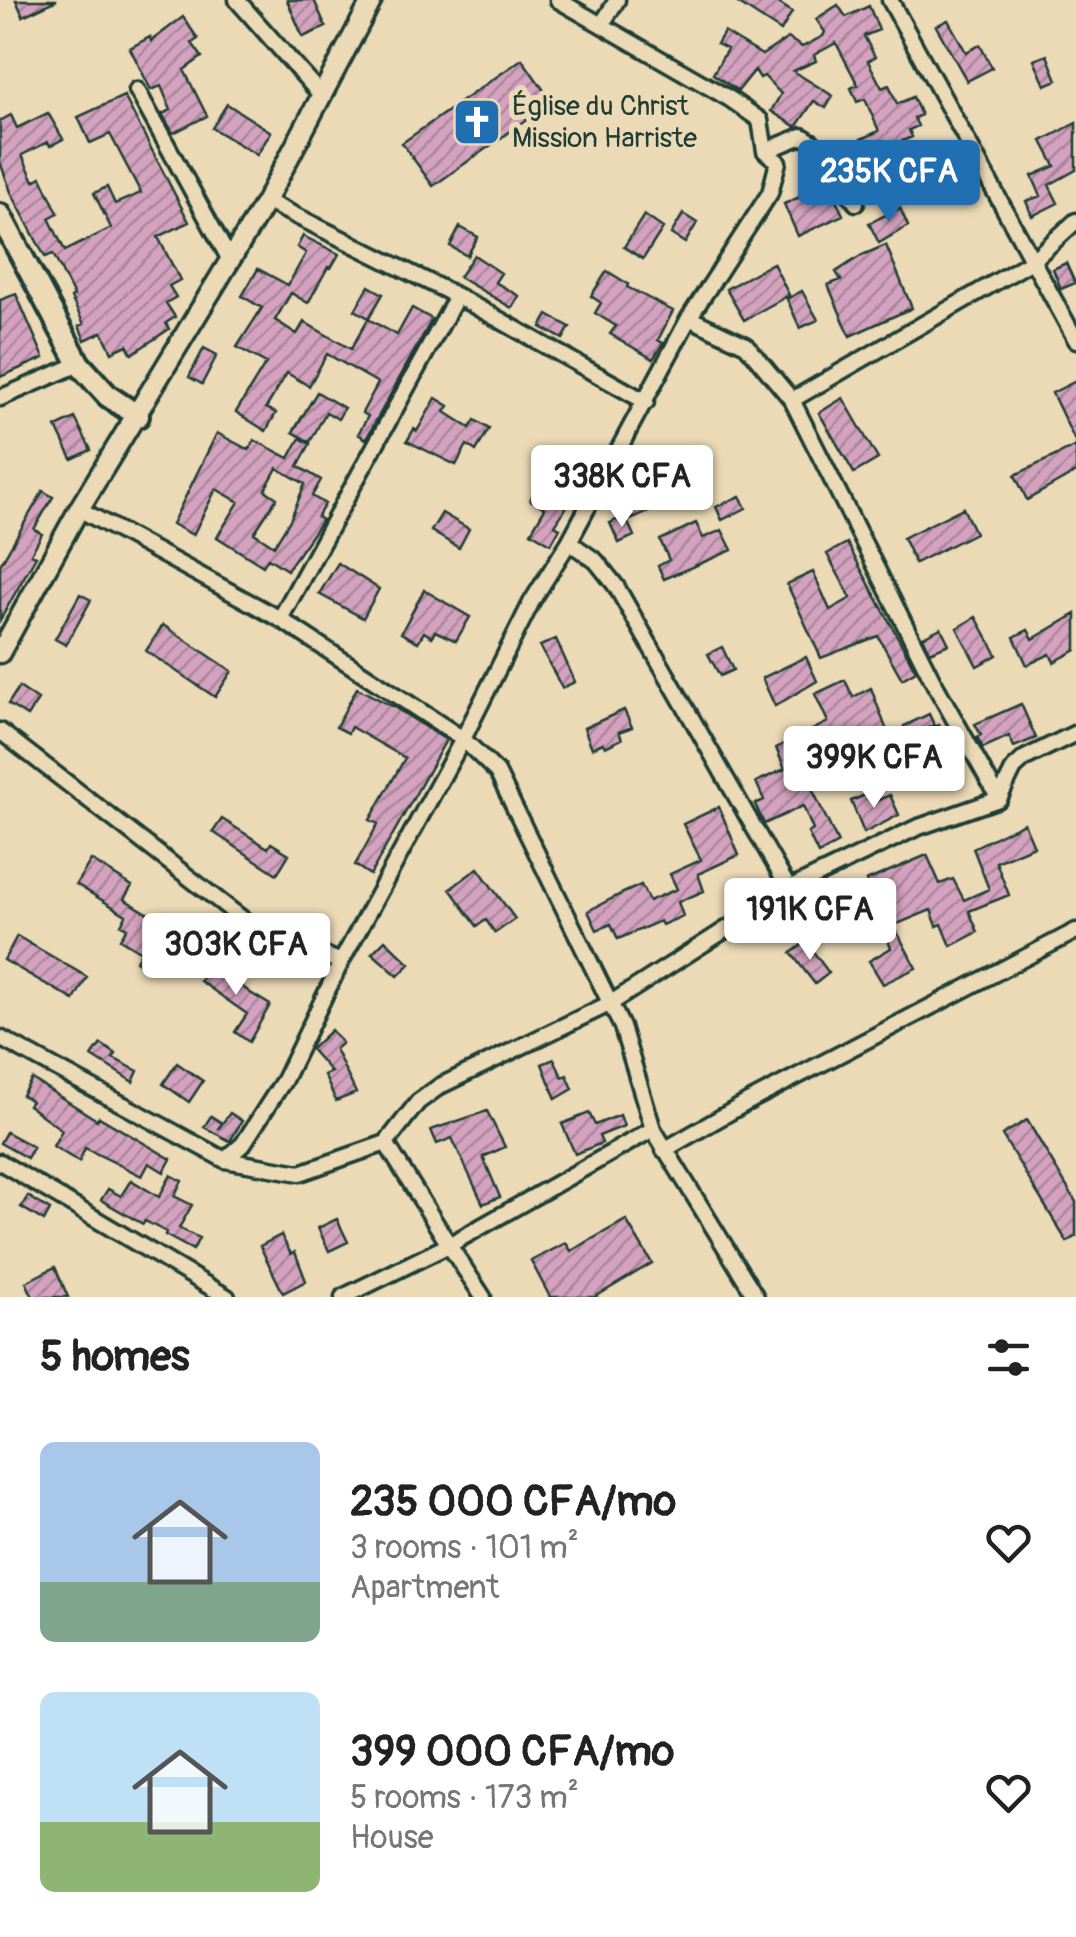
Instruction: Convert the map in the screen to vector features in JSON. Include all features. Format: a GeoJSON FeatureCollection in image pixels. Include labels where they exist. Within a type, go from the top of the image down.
{"type":"FeatureCollection","features":[{"type":"Feature","properties":{"kind":"main road"},"geometry":{"type":"LineString","coordinates":[[0,216],[79,364],[108,396],[138,416]]}},
{"type":"Feature","properties":{"kind":"street"},"geometry":{"type":"LineString","coordinates":[[237,0],[320,94]]}},
{"type":"Feature","properties":{"kind":"street"},"geometry":{"type":"LineString","coordinates":[[0,653],[79,509],[266,201],[372,0]]}},
{"type":"Feature","properties":{"kind":"street"},"geometry":{"type":"LineString","coordinates":[[225,1160],[244,1144],[284,1080],[341,962],[463,740],[532,601],[569,542],[689,318],[770,193],[778,162],[765,150],[760,120],[558,0]]}},
{"type":"Feature","properties":{"kind":"street"},"geometry":{"type":"LineString","coordinates":[[602,24],[617,0]]}},
{"type":"Feature","properties":{"kind":"street"},"geometry":{"type":"LineString","coordinates":[[890,0],[1076,340]]}},
{"type":"Feature","properties":{"kind":"street"},"geometry":{"type":"LineString","coordinates":[[137,90],[231,262]]}},
{"type":"Feature","properties":{"kind":"street"},"geometry":{"type":"LineString","coordinates":[[765,150],[802,136],[812,142],[856,204]]}},
{"type":"Feature","properties":{"kind":"street"},"geometry":{"type":"LineString","coordinates":[[266,201],[457,296],[646,402]]}},
{"type":"Feature","properties":{"kind":"street"},"geometry":{"type":"LineString","coordinates":[[792,400],[1032,261],[1076,221]]}},
{"type":"Feature","properties":{"kind":"street"},"geometry":{"type":"LineString","coordinates":[[280,620],[457,296]]}},
{"type":"Feature","properties":{"kind":"street"},"geometry":{"type":"LineString","coordinates":[[689,318],[746,345],[792,400],[934,684],[999,799]]}},
{"type":"Feature","properties":{"kind":"street"},"geometry":{"type":"LineString","coordinates":[[0,398],[79,364]]}},
{"type":"Feature","properties":{"kind":"street"},"geometry":{"type":"LineString","coordinates":[[79,509],[280,620],[463,740],[498,772],[622,1027],[653,1129],[756,1297]]}},
{"type":"Feature","properties":{"kind":"street"},"geometry":{"type":"LineString","coordinates":[[569,542],[596,561],[616,586],[789,888]]}},
{"type":"Feature","properties":{"kind":"street"},"geometry":{"type":"LineString","coordinates":[[0,732],[249,924],[341,962]]}},
{"type":"Feature","properties":{"kind":"street"},"geometry":{"type":"LineString","coordinates":[[0,1038],[225,1160],[300,1173],[386,1144],[418,1102],[440,1086],[611,1003],[789,888],[916,828],[999,799],[1014,768],[1025,758],[1076,733]]}},
{"type":"Feature","properties":{"kind":"street"},"geometry":{"type":"LineString","coordinates":[[664,1150],[746,1103],[1076,931]]}},
{"type":"Feature","properties":{"kind":"street"},"geometry":{"type":"LineString","coordinates":[[343,1297],[449,1246],[653,1129]]}},
{"type":"Feature","properties":{"kind":"street"},"geometry":{"type":"LineString","coordinates":[[386,1144],[483,1297]]}},
{"type":"Feature","properties":{"kind":"street"},"geometry":{"type":"LineString","coordinates":[[0,1162],[227,1297]]}},
{"type":"Feature","properties":{"kind":"building"},"geometry":{"type":"Polygon","coordinates":[[[16,0],[57,0],[23,16],[16,0]]]}},
{"type":"Feature","properties":{"kind":"building"},"geometry":{"type":"Polygon","coordinates":[[[287,0],[314,0],[326,27],[303,37],[287,0]]]}},
{"type":"Feature","properties":{"kind":"building"},"geometry":{"type":"Polygon","coordinates":[[[733,0],[774,0],[792,12],[781,31],[733,0]]]}},
{"type":"Feature","properties":{"kind":"building"},"geometry":{"type":"Polygon","coordinates":[[[838,5],[846,17],[869,6],[879,30],[864,36],[875,57],[868,61],[882,88],[889,85],[897,104],[913,97],[921,115],[914,118],[918,126],[909,130],[912,137],[861,158],[855,146],[879,131],[865,99],[857,102],[851,88],[858,85],[836,43],[814,55],[816,61],[793,71],[833,96],[826,108],[814,101],[796,127],[771,111],[781,94],[755,70],[738,91],[713,74],[727,49],[717,44],[724,32],[762,55],[788,38],[802,47],[823,36],[825,32],[816,19],[838,5]]]}},
{"type":"Feature","properties":{"kind":"building"},"geometry":{"type":"Polygon","coordinates":[[[183,17],[198,39],[192,43],[202,57],[184,70],[207,116],[173,133],[162,114],[171,110],[161,86],[151,90],[130,48],[150,37],[151,41],[183,17]]]}},
{"type":"Feature","properties":{"kind":"building"},"geometry":{"type":"Polygon","coordinates":[[[948,20],[966,52],[980,45],[992,68],[967,81],[936,26],[948,20]]]}},
{"type":"Feature","properties":{"kind":"building"},"geometry":{"type":"Polygon","coordinates":[[[1047,55],[1057,80],[1045,85],[1034,60],[1047,55]]]}},
{"type":"Feature","properties":{"kind":"building","name":"Église du Christ Mission Harriste"},"geometry":{"type":"Polygon","coordinates":[[[522,59],[552,102],[433,186],[402,143],[522,59]]]}},
{"type":"Feature","properties":{"kind":"building"},"geometry":{"type":"Polygon","coordinates":[[[124,96],[189,222],[158,237],[180,280],[169,286],[176,297],[166,303],[175,317],[166,323],[169,329],[132,354],[127,345],[112,352],[102,332],[85,340],[79,326],[84,324],[71,298],[74,296],[53,254],[45,257],[0,162],[0,121],[11,115],[17,128],[48,113],[63,139],[22,155],[34,181],[41,177],[58,213],[49,218],[65,251],[111,228],[94,193],[107,187],[115,204],[141,193],[110,134],[90,143],[78,117],[124,96]]]}},
{"type":"Feature","properties":{"kind":"building"},"geometry":{"type":"Polygon","coordinates":[[[227,104],[271,132],[257,155],[212,128],[227,104]]]}},
{"type":"Feature","properties":{"kind":"building"},"geometry":{"type":"Polygon","coordinates":[[[1076,123],[1076,170],[1049,185],[1058,203],[1032,216],[1026,201],[1041,196],[1032,176],[1055,166],[1042,141],[1076,123]]]}},
{"type":"Feature","properties":{"kind":"building"},"geometry":{"type":"Polygon","coordinates":[[[829,184],[843,215],[798,236],[784,204],[829,184]]]}},
{"type":"Feature","properties":{"kind":"building"},"geometry":{"type":"Polygon","coordinates":[[[900,208],[908,226],[879,243],[869,223],[900,208]]]}},
{"type":"Feature","properties":{"kind":"building"},"geometry":{"type":"Polygon","coordinates":[[[683,214],[697,223],[685,243],[671,234],[683,214]]]}},
{"type":"Feature","properties":{"kind":"building"},"geometry":{"type":"Polygon","coordinates":[[[644,215],[663,228],[643,259],[624,247],[644,215]]]}},
{"type":"Feature","properties":{"kind":"building"},"geometry":{"type":"Polygon","coordinates":[[[460,227],[478,237],[467,256],[450,246],[460,227]]]}},
{"type":"Feature","properties":{"kind":"building"},"geometry":{"type":"Polygon","coordinates":[[[303,236],[339,254],[308,303],[291,293],[275,320],[297,334],[304,322],[351,349],[368,319],[397,335],[412,308],[432,319],[366,439],[358,434],[368,416],[362,413],[378,383],[327,354],[309,386],[287,373],[266,408],[276,413],[266,431],[236,412],[266,363],[237,347],[262,308],[242,296],[258,269],[288,285],[306,253],[297,247],[303,236]]]}},
{"type":"Feature","properties":{"kind":"building"},"geometry":{"type":"Polygon","coordinates":[[[886,245],[912,308],[850,336],[828,285],[841,280],[836,272],[886,245]]]}},
{"type":"Feature","properties":{"kind":"building"},"geometry":{"type":"Polygon","coordinates":[[[474,255],[501,273],[495,282],[519,296],[512,308],[459,277],[474,255]]]}},
{"type":"Feature","properties":{"kind":"building"},"geometry":{"type":"Polygon","coordinates":[[[773,263],[789,295],[744,320],[726,289],[773,263]]]}},
{"type":"Feature","properties":{"kind":"building"},"geometry":{"type":"Polygon","coordinates":[[[1066,263],[1075,283],[1061,289],[1053,269],[1066,263]]]}},
{"type":"Feature","properties":{"kind":"building"},"geometry":{"type":"Polygon","coordinates":[[[607,271],[627,287],[673,311],[658,340],[663,343],[653,359],[610,334],[616,326],[595,313],[601,303],[591,296],[607,271]]]}},
{"type":"Feature","properties":{"kind":"building"},"geometry":{"type":"Polygon","coordinates":[[[369,286],[383,294],[369,318],[355,310],[369,286]]]}},
{"type":"Feature","properties":{"kind":"building"},"geometry":{"type":"Polygon","coordinates":[[[802,291],[818,320],[800,328],[787,299],[802,291]]]}},
{"type":"Feature","properties":{"kind":"building"},"geometry":{"type":"Polygon","coordinates":[[[16,294],[44,358],[0,377],[0,300],[16,294]]]}},
{"type":"Feature","properties":{"kind":"building"},"geometry":{"type":"Polygon","coordinates":[[[548,315],[570,327],[563,339],[541,327],[548,315]]]}},
{"type":"Feature","properties":{"kind":"building"},"geometry":{"type":"Polygon","coordinates":[[[204,348],[217,355],[202,384],[189,377],[204,348]]]}},
{"type":"Feature","properties":{"kind":"building"},"geometry":{"type":"Polygon","coordinates":[[[1076,381],[1076,443],[1052,393],[1076,381]]]}},
{"type":"Feature","properties":{"kind":"building"},"geometry":{"type":"Polygon","coordinates":[[[317,392],[344,408],[338,419],[326,412],[310,442],[293,432],[317,392]]]}},
{"type":"Feature","properties":{"kind":"building"},"geometry":{"type":"Polygon","coordinates":[[[436,398],[449,406],[445,412],[470,428],[475,420],[489,429],[476,451],[467,445],[456,465],[407,441],[436,398]]]}},
{"type":"Feature","properties":{"kind":"building"},"geometry":{"type":"Polygon","coordinates":[[[843,398],[878,459],[854,473],[819,413],[843,398]]]}},
{"type":"Feature","properties":{"kind":"building"},"geometry":{"type":"Polygon","coordinates":[[[75,418],[91,450],[72,459],[56,427],[75,418]]]}},
{"type":"Feature","properties":{"kind":"building"},"geometry":{"type":"Polygon","coordinates":[[[217,433],[249,450],[254,440],[289,458],[300,438],[310,444],[298,466],[321,480],[312,496],[325,504],[317,517],[322,520],[287,570],[268,558],[263,566],[217,537],[239,502],[216,489],[193,535],[172,524],[217,433]],[[277,468],[265,490],[277,498],[254,533],[274,546],[305,484],[277,468]]]}},
{"type":"Feature","properties":{"kind":"building"},"geometry":{"type":"Polygon","coordinates":[[[1076,446],[1076,472],[1027,500],[1015,475],[1076,446]]]}},
{"type":"Feature","properties":{"kind":"building"},"geometry":{"type":"Polygon","coordinates":[[[538,485],[569,503],[555,525],[560,528],[551,544],[531,532],[545,508],[530,500],[538,485]]]}},
{"type":"Feature","properties":{"kind":"building"},"geometry":{"type":"Polygon","coordinates":[[[43,491],[53,497],[34,529],[42,534],[31,554],[36,556],[0,620],[0,565],[43,491]]]}},
{"type":"Feature","properties":{"kind":"building"},"geometry":{"type":"Polygon","coordinates":[[[740,496],[746,508],[722,520],[716,507],[740,496]]]}},
{"type":"Feature","properties":{"kind":"building"},"geometry":{"type":"Polygon","coordinates":[[[647,498],[653,510],[628,521],[623,509],[647,498]]]}},
{"type":"Feature","properties":{"kind":"building"},"geometry":{"type":"Polygon","coordinates":[[[963,508],[975,533],[915,563],[903,538],[963,508]]]}},
{"type":"Feature","properties":{"kind":"building"},"geometry":{"type":"Polygon","coordinates":[[[442,513],[469,529],[459,548],[431,531],[442,513]]]}},
{"type":"Feature","properties":{"kind":"building"},"geometry":{"type":"Polygon","coordinates":[[[625,516],[634,536],[619,543],[610,523],[625,516]]]}},
{"type":"Feature","properties":{"kind":"building"},"geometry":{"type":"Polygon","coordinates":[[[696,523],[703,538],[722,530],[732,550],[664,579],[658,566],[669,560],[660,540],[696,523]]]}},
{"type":"Feature","properties":{"kind":"building"},"geometry":{"type":"Polygon","coordinates":[[[847,543],[916,671],[902,679],[878,636],[821,658],[787,584],[813,572],[830,610],[851,598],[827,554],[847,543]]]}},
{"type":"Feature","properties":{"kind":"building"},"geometry":{"type":"Polygon","coordinates":[[[338,563],[379,589],[363,618],[319,594],[338,563]]]}},
{"type":"Feature","properties":{"kind":"building"},"geometry":{"type":"Polygon","coordinates":[[[424,590],[470,617],[456,641],[435,631],[432,637],[424,632],[418,642],[401,633],[424,590]]]}},
{"type":"Feature","properties":{"kind":"building"},"geometry":{"type":"Polygon","coordinates":[[[80,594],[91,600],[66,645],[55,639],[80,594]]]}},
{"type":"Feature","properties":{"kind":"building"},"geometry":{"type":"Polygon","coordinates":[[[1076,614],[1076,650],[1054,662],[1050,654],[1027,665],[1014,637],[1028,630],[1033,639],[1076,614]]]}},
{"type":"Feature","properties":{"kind":"building"},"geometry":{"type":"Polygon","coordinates":[[[976,617],[997,655],[977,666],[957,628],[976,617]]]}},
{"type":"Feature","properties":{"kind":"building"},"geometry":{"type":"Polygon","coordinates":[[[163,625],[232,671],[215,697],[146,651],[163,625]]]}},
{"type":"Feature","properties":{"kind":"building"},"geometry":{"type":"Polygon","coordinates":[[[941,628],[949,644],[930,652],[923,637],[941,628]]]}},
{"type":"Feature","properties":{"kind":"building"},"geometry":{"type":"Polygon","coordinates":[[[556,639],[575,682],[562,688],[540,646],[556,639]]]}},
{"type":"Feature","properties":{"kind":"building"},"geometry":{"type":"Polygon","coordinates":[[[722,647],[733,670],[720,676],[708,654],[722,647]]]}},
{"type":"Feature","properties":{"kind":"building"},"geometry":{"type":"Polygon","coordinates":[[[806,657],[817,681],[775,706],[762,678],[806,657]]]}},
{"type":"Feature","properties":{"kind":"building"},"geometry":{"type":"Polygon","coordinates":[[[845,680],[853,697],[871,688],[887,731],[847,749],[841,735],[796,755],[838,843],[818,854],[808,833],[813,830],[803,806],[764,824],[755,804],[764,800],[756,782],[785,769],[776,748],[828,722],[815,694],[845,680]]]}},
{"type":"Feature","properties":{"kind":"building"},"geometry":{"type":"Polygon","coordinates":[[[19,687],[38,700],[27,716],[8,704],[19,687]]]}},
{"type":"Feature","properties":{"kind":"building"},"geometry":{"type":"Polygon","coordinates":[[[357,688],[446,740],[370,875],[355,865],[378,824],[370,820],[405,758],[351,727],[348,733],[336,727],[357,688]]]}},
{"type":"Feature","properties":{"kind":"building"},"geometry":{"type":"Polygon","coordinates":[[[1021,704],[1036,738],[1014,747],[1009,736],[983,748],[975,724],[1021,704]]]}},
{"type":"Feature","properties":{"kind":"building"},"geometry":{"type":"Polygon","coordinates":[[[624,710],[632,727],[619,732],[622,739],[592,748],[584,728],[624,710]]]}},
{"type":"Feature","properties":{"kind":"building"},"geometry":{"type":"Polygon","coordinates":[[[929,714],[934,725],[909,737],[904,726],[929,714]]]}},
{"type":"Feature","properties":{"kind":"building"},"geometry":{"type":"Polygon","coordinates":[[[939,725],[950,749],[939,754],[928,730],[939,725]]]}},
{"type":"Feature","properties":{"kind":"building"},"geometry":{"type":"Polygon","coordinates":[[[870,793],[874,802],[890,795],[899,815],[864,833],[851,801],[870,793]]]}},
{"type":"Feature","properties":{"kind":"building"},"geometry":{"type":"Polygon","coordinates":[[[719,807],[739,855],[698,874],[704,891],[678,902],[683,916],[618,939],[611,924],[597,930],[588,911],[621,894],[641,885],[649,901],[677,889],[670,874],[701,860],[683,824],[719,807]]]}},
{"type":"Feature","properties":{"kind":"building"},"geometry":{"type":"Polygon","coordinates":[[[222,819],[268,848],[271,843],[289,854],[277,874],[213,832],[222,819]]]}},
{"type":"Feature","properties":{"kind":"building"},"geometry":{"type":"Polygon","coordinates":[[[1024,823],[1034,846],[996,862],[1009,895],[969,911],[978,932],[951,946],[931,910],[897,924],[894,926],[916,968],[883,984],[869,961],[891,948],[879,919],[863,925],[855,906],[846,910],[841,899],[868,885],[866,881],[927,855],[940,884],[953,879],[964,900],[989,889],[973,848],[1024,823]]]}},
{"type":"Feature","properties":{"kind":"building"},"geometry":{"type":"Polygon","coordinates":[[[91,860],[132,886],[124,899],[161,921],[167,912],[179,919],[172,932],[175,933],[150,970],[136,961],[141,952],[120,939],[127,928],[121,925],[126,915],[76,884],[91,860]]]}},
{"type":"Feature","properties":{"kind":"building"},"geometry":{"type":"Polygon","coordinates":[[[478,868],[515,919],[495,933],[486,920],[477,926],[450,889],[478,868]]]}},
{"type":"Feature","properties":{"kind":"building"},"geometry":{"type":"Polygon","coordinates":[[[17,936],[87,977],[74,1000],[4,960],[17,936]]]}},
{"type":"Feature","properties":{"kind":"building"},"geometry":{"type":"Polygon","coordinates":[[[385,940],[410,964],[398,976],[372,953],[385,940]]]}},
{"type":"Feature","properties":{"kind":"building"},"geometry":{"type":"Polygon","coordinates":[[[806,942],[829,973],[815,984],[791,953],[806,942]]]}},
{"type":"Feature","properties":{"kind":"building"},"geometry":{"type":"Polygon","coordinates":[[[214,959],[235,973],[232,978],[249,992],[270,1005],[249,1042],[235,1032],[247,1014],[200,981],[214,959]]]}},
{"type":"Feature","properties":{"kind":"building"},"geometry":{"type":"Polygon","coordinates":[[[331,1030],[342,1043],[335,1049],[356,1093],[336,1101],[324,1075],[331,1072],[311,1049],[331,1030]]]}},
{"type":"Feature","properties":{"kind":"building"},"geometry":{"type":"Polygon","coordinates":[[[101,1044],[116,1054],[113,1058],[138,1071],[133,1082],[92,1056],[101,1044]]]}},
{"type":"Feature","properties":{"kind":"building"},"geometry":{"type":"Polygon","coordinates":[[[554,1059],[573,1089],[556,1099],[542,1064],[554,1059]]]}},
{"type":"Feature","properties":{"kind":"building"},"geometry":{"type":"Polygon","coordinates":[[[177,1063],[203,1081],[189,1102],[163,1084],[177,1063]]]}},
{"type":"Feature","properties":{"kind":"building"},"geometry":{"type":"Polygon","coordinates":[[[32,1079],[97,1120],[99,1117],[171,1159],[164,1172],[149,1163],[142,1176],[85,1148],[79,1162],[53,1146],[62,1130],[28,1105],[31,1101],[22,1095],[32,1079]]]}},
{"type":"Feature","properties":{"kind":"building"},"geometry":{"type":"Polygon","coordinates":[[[487,1111],[505,1147],[483,1157],[500,1197],[483,1204],[452,1138],[437,1144],[431,1130],[487,1111]]]}},
{"type":"Feature","properties":{"kind":"building"},"geometry":{"type":"Polygon","coordinates":[[[230,1113],[242,1121],[230,1141],[204,1127],[211,1116],[222,1123],[218,1129],[230,1113]]]}},
{"type":"Feature","properties":{"kind":"building"},"geometry":{"type":"Polygon","coordinates":[[[589,1113],[595,1125],[620,1115],[624,1126],[599,1136],[602,1143],[575,1154],[562,1124],[589,1113]]]}},
{"type":"Feature","properties":{"kind":"building"},"geometry":{"type":"Polygon","coordinates":[[[1027,1120],[1076,1202],[1076,1236],[1067,1242],[1002,1135],[1027,1120]]]}},
{"type":"Feature","properties":{"kind":"building"},"geometry":{"type":"Polygon","coordinates":[[[6,1132],[33,1147],[27,1158],[0,1143],[6,1132]]]}},
{"type":"Feature","properties":{"kind":"building"},"geometry":{"type":"Polygon","coordinates":[[[171,1175],[182,1181],[174,1196],[192,1205],[179,1228],[199,1238],[193,1250],[101,1200],[108,1189],[121,1196],[131,1180],[159,1197],[171,1175]]]}},
{"type":"Feature","properties":{"kind":"building"},"geometry":{"type":"Polygon","coordinates":[[[28,1196],[50,1210],[44,1221],[21,1207],[28,1196]]]}},
{"type":"Feature","properties":{"kind":"building"},"geometry":{"type":"Polygon","coordinates":[[[337,1219],[348,1242],[329,1251],[318,1228],[337,1219]]]}},
{"type":"Feature","properties":{"kind":"building"},"geometry":{"type":"Polygon","coordinates":[[[626,1220],[652,1263],[595,1297],[550,1297],[531,1261],[566,1243],[571,1251],[626,1220]]]}},
{"type":"Feature","properties":{"kind":"building"},"geometry":{"type":"Polygon","coordinates":[[[281,1235],[291,1254],[295,1252],[306,1281],[283,1293],[260,1246],[281,1235]]]}},
{"type":"Feature","properties":{"kind":"building"},"geometry":{"type":"Polygon","coordinates":[[[55,1267],[68,1297],[33,1297],[26,1282],[55,1267]]]}},
{"type":"Feature","properties":{"kind":"place","name":"Église du Christ Mission Harriste"},"geometry":{"type":"Point","coordinates":[477,122]}}]}
